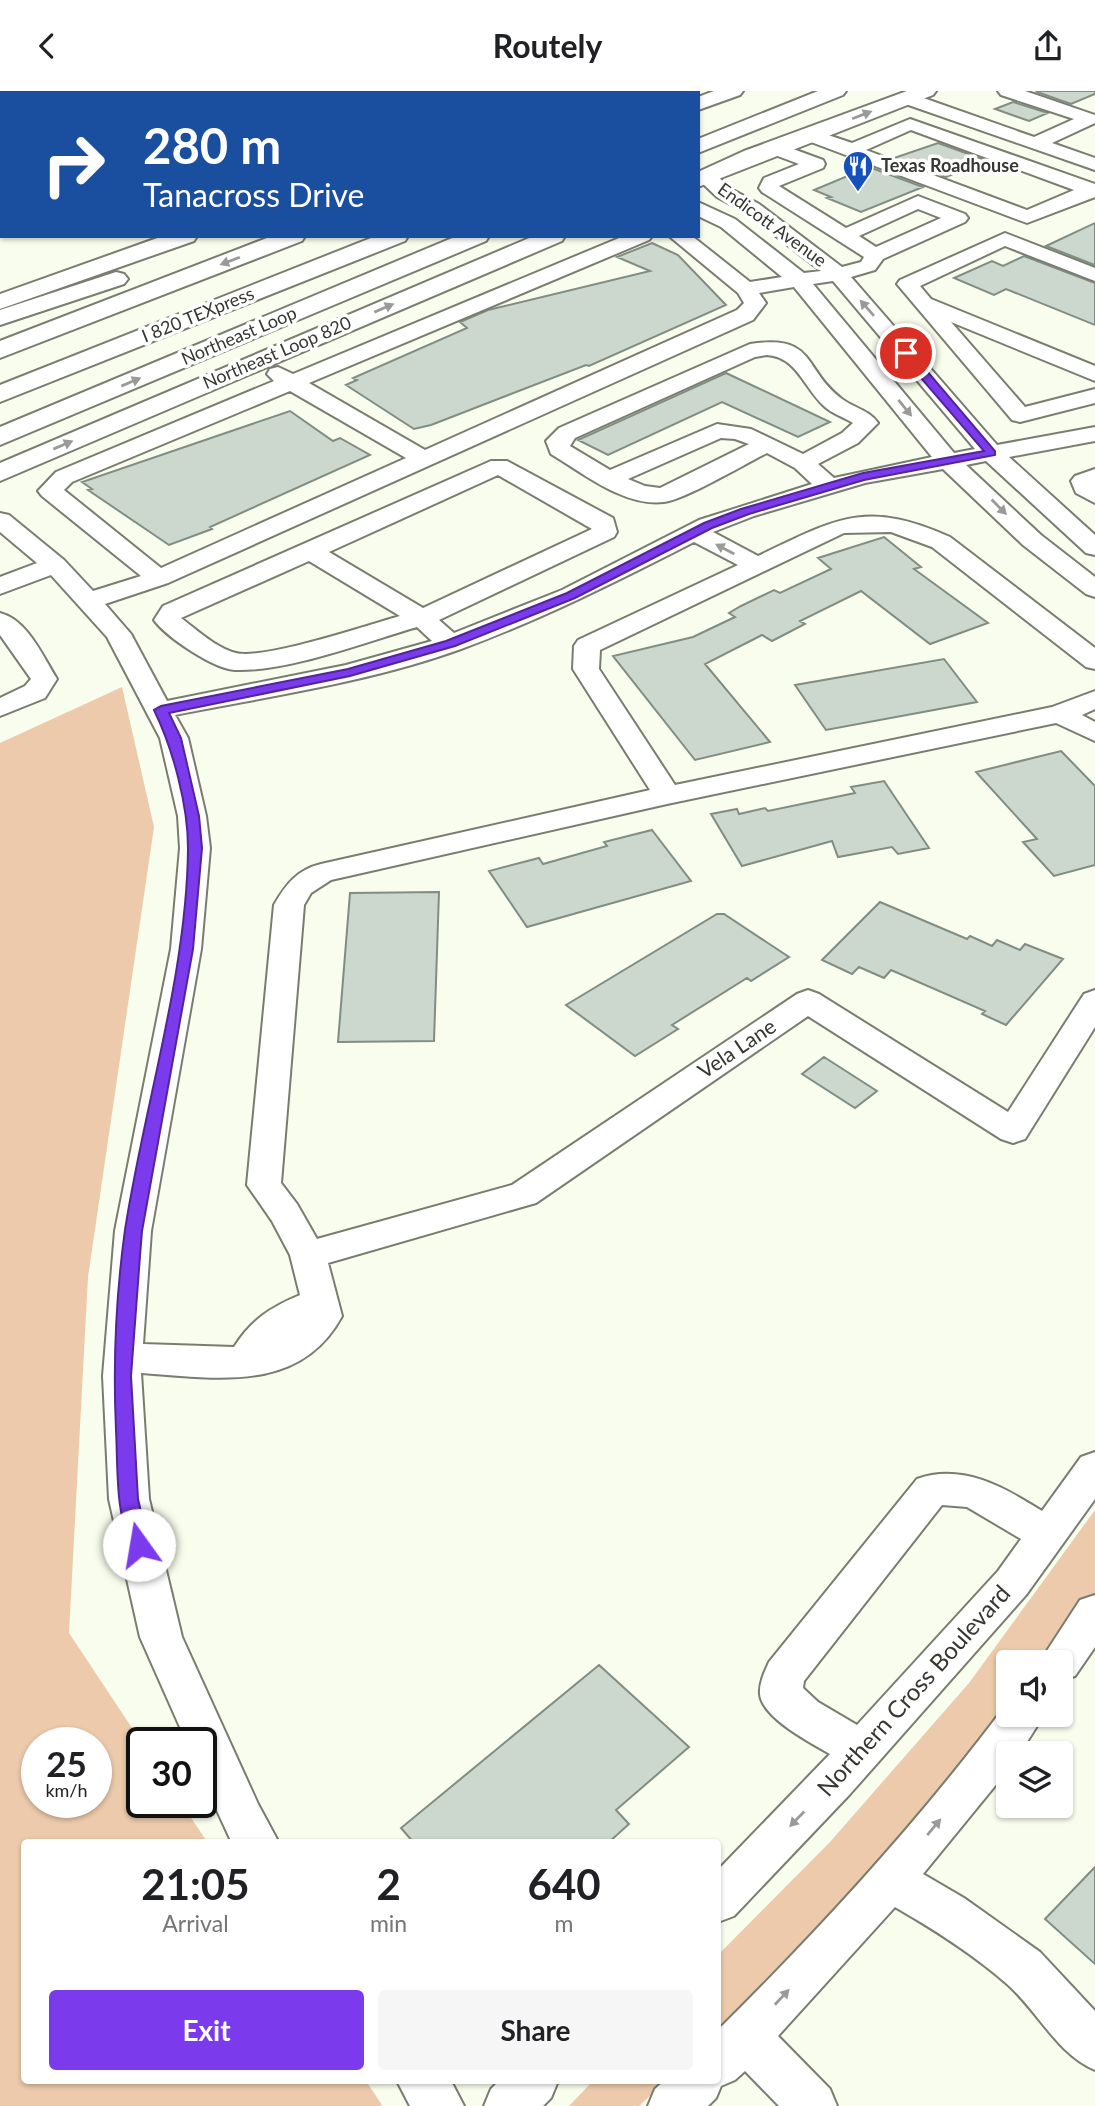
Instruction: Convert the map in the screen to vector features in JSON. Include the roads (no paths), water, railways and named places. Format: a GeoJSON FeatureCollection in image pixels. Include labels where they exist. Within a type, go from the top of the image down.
{"type":"FeatureCollection","features":[{"type":"Feature","properties":{"kind":"main road"},"geometry":{"type":"LineString","coordinates":[[700,146],[836,91]]}},
{"type":"Feature","properties":{"kind":"main road"},"geometry":{"type":"LineString","coordinates":[[700,114],[741,95]]}},
{"type":"Feature","properties":{"kind":"main road"},"geometry":{"type":"LineString","coordinates":[[703,179],[774,148],[916,95]]}},
{"type":"Feature","properties":{"kind":"main road"},"geometry":{"type":"LineString","coordinates":[[0,302],[180,238]]}},
{"type":"Feature","properties":{"kind":"main road"},"geometry":{"type":"LineString","coordinates":[[0,318],[241,238]]}},
{"type":"Feature","properties":{"kind":"main road"},"geometry":{"type":"LineString","coordinates":[[0,350],[289,238]]}},
{"type":"Feature","properties":{"kind":"main road","name":"I 820 TEXpress"},"geometry":{"type":"LineString","coordinates":[[0,376],[352,238]]}},
{"type":"Feature","properties":{"kind":"main road","name":"I 820 TEXpress"},"geometry":{"type":"LineString","coordinates":[[0,394],[392,238]]}},
{"type":"Feature","properties":{"kind":"main road"},"geometry":{"type":"LineString","coordinates":[[369,281],[421,249],[445,238]]}},
{"type":"Feature","properties":{"kind":"main road","name":"Northeast Loop"},"geometry":{"type":"LineString","coordinates":[[0,437],[473,238]]}},
{"type":"Feature","properties":{"kind":"main road","name":"Northeast Loop 820"},"geometry":{"type":"LineString","coordinates":[[0,473],[549,238]]}},
{"type":"Feature","properties":{"kind":"street"},"geometry":{"type":"LineString","coordinates":[[1007,91],[1072,113],[1093,114]]}},
{"type":"Feature","properties":{"kind":"street"},"geometry":{"type":"LineString","coordinates":[[916,95],[946,112],[1093,161]]}},
{"type":"Feature","properties":{"kind":"street"},"geometry":{"type":"LineString","coordinates":[[946,112],[985,96]]}},
{"type":"Feature","properties":{"kind":"street"},"geometry":{"type":"LineString","coordinates":[[1035,143],[1093,114]]}},
{"type":"Feature","properties":{"kind":"street"},"geometry":{"type":"LineString","coordinates":[[853,149],[910,124],[1093,190]]}},
{"type":"Feature","properties":{"kind":"street"},"geometry":{"type":"LineString","coordinates":[[810,135],[853,149],[854,152],[1027,218],[1093,190]]}},
{"type":"Feature","properties":{"kind":"street"},"geometry":{"type":"LineString","coordinates":[[774,148],[816,164],[771,182],[769,188],[875,255]]}},
{"type":"Feature","properties":{"kind":"street"},"geometry":{"type":"LineString","coordinates":[[988,203],[1052,175],[1093,161]]}},
{"type":"Feature","properties":{"kind":"street"},"geometry":{"type":"LineString","coordinates":[[996,171],[1018,162]]}},
{"type":"Feature","properties":{"kind":"street","name":"Endicott Avenue"},"geometry":{"type":"LineString","coordinates":[[703,179],[752,208],[838,274],[991,453],[1095,548]]}},
{"type":"Feature","properties":{"kind":"street"},"geometry":{"type":"LineString","coordinates":[[953,190],[974,181]]}},
{"type":"Feature","properties":{"kind":"street"},"geometry":{"type":"LineString","coordinates":[[746,289],[838,274],[868,265],[875,255],[958,218],[918,202],[844,236]]}},
{"type":"Feature","properties":{"kind":"street","name":"Endicott Avenue"},"geometry":{"type":"LineString","coordinates":[[700,209],[750,239],[799,279],[948,460],[1032,540],[1095,589]]}},
{"type":"Feature","properties":{"kind":"street"},"geometry":{"type":"LineString","coordinates":[[700,224],[720,219]]}},
{"type":"Feature","properties":{"kind":"street"},"geometry":{"type":"LineString","coordinates":[[159,578],[50,491],[64,477],[637,238]]}},
{"type":"Feature","properties":{"kind":"street"},"geometry":{"type":"LineString","coordinates":[[88,601],[159,578],[745,315],[755,303],[746,289],[682,238]]}},
{"type":"Feature","properties":{"kind":"street"},"geometry":{"type":"LineString","coordinates":[[1095,275],[1005,239],[907,284],[1020,415],[1095,396]]}},
{"type":"Feature","properties":{"kind":"street"},"geometry":{"type":"LineString","coordinates":[[924,303],[1095,374]]}},
{"type":"Feature","properties":{"kind":"street"},"geometry":{"type":"LineString","coordinates":[[767,445],[664,495],[654,496],[635,492],[559,449],[558,441],[567,433],[750,351],[770,347],[791,352],[832,402],[860,415],[867,423],[850,438],[803,463]]}},
{"type":"Feature","properties":{"kind":"street"},"geometry":{"type":"LineString","coordinates":[[255,363],[292,381],[424,459]]}},
{"type":"Feature","properties":{"kind":"street"},"geometry":{"type":"LineString","coordinates":[[612,478],[717,431],[729,430],[744,433],[803,463],[829,487]]}},
{"type":"Feature","properties":{"kind":"street"},"geometry":{"type":"LineString","coordinates":[[161,710],[350,672],[450,644],[571,595],[684,538],[745,511],[863,477],[1095,434]]}},
{"type":"Feature","properties":{"kind":"street"},"geometry":{"type":"LineString","coordinates":[[499,466],[604,523],[605,532],[422,618],[285,656],[234,662],[206,649],[167,619],[172,611],[310,551],[499,466]]}},
{"type":"Feature","properties":{"kind":"street"},"geometry":{"type":"LineString","coordinates":[[1095,476],[1083,481],[1084,488],[1095,496]]}},
{"type":"Feature","properties":{"kind":"street"},"geometry":{"type":"LineString","coordinates":[[1066,522],[1095,515]]}},
{"type":"Feature","properties":{"kind":"street"},"geometry":{"type":"LineString","coordinates":[[0,520],[55,565],[118,634],[174,738],[192,816],[195,848],[186,949],[134,1231],[124,1357],[129,1499],[161,1637],[255,1839]]}},
{"type":"Feature","properties":{"kind":"street"},"geometry":{"type":"LineString","coordinates":[[667,795],[586,669],[587,646],[838,527],[866,522],[889,523],[912,529],[941,542],[1095,661]]}},
{"type":"Feature","properties":{"kind":"street"},"geometry":{"type":"LineString","coordinates":[[684,538],[746,571]]}},
{"type":"Feature","properties":{"kind":"street"},"geometry":{"type":"LineString","coordinates":[[310,551],[422,618],[450,644]]}},
{"type":"Feature","properties":{"kind":"street"},"geometry":{"type":"LineString","coordinates":[[0,586],[55,565]]}},
{"type":"Feature","properties":{"kind":"street"},"geometry":{"type":"LineString","coordinates":[[0,621],[15,634],[44,678],[35,692],[0,708]]}},
{"type":"Feature","properties":{"kind":"street"},"geometry":{"type":"LineString","coordinates":[[124,1357],[246,1362],[285,1353],[310,1336],[324,1316],[308,1255],[285,1213],[264,1185],[289,905],[299,887],[321,873],[667,795],[1060,714],[1095,699]]}},
{"type":"Feature","properties":{"kind":"street"},"geometry":{"type":"LineString","coordinates":[[1060,714],[1095,733]]}},
{"type":"Feature","properties":{"kind":"street","name":"Vela Lane"},"geometry":{"type":"LineString","coordinates":[[308,1255],[524,1194],[808,1001],[1013,1131],[1095,1001]]}},
{"type":"Feature","properties":{"kind":"street","name":"Northern Cross Boulevard"},"geometry":{"type":"LineString","coordinates":[[721,1898],[861,1750],[1012,1583],[1095,1468]]}},
{"type":"Feature","properties":{"kind":"street"},"geometry":{"type":"LineString","coordinates":[[861,1750],[803,1715],[781,1695],[784,1675],[931,1490],[944,1487],[970,1490],[1047,1534]]}},
{"type":"Feature","properties":{"kind":"street"},"geometry":{"type":"LineString","coordinates":[[1069,1650],[1095,1613]]}},
{"type":"Feature","properties":{"kind":"street"},"geometry":{"type":"LineString","coordinates":[[813,2106],[731,2050],[890,1880],[994,1756],[1015,1727]]}},
{"type":"Feature","properties":{"kind":"street"},"geometry":{"type":"LineString","coordinates":[[890,1880],[948,1913],[1024,1968],[1095,2046]]}},
{"type":"Feature","properties":{"kind":"street"},"geometry":{"type":"LineString","coordinates":[[423,2084],[440,2106]]}},
{"type":"Feature","properties":{"kind":"street"},"geometry":{"type":"LineString","coordinates":[[508,2106],[531,2084]]}},
{"type":"Feature","properties":{"kind":"street"},"geometry":{"type":"LineString","coordinates":[[671,2106],[696,2084]]}},
{"type":"Feature","properties":{"kind":"place","name":"Texas Roadhouse"},"geometry":{"type":"Point","coordinates":[858,193]}}]}
